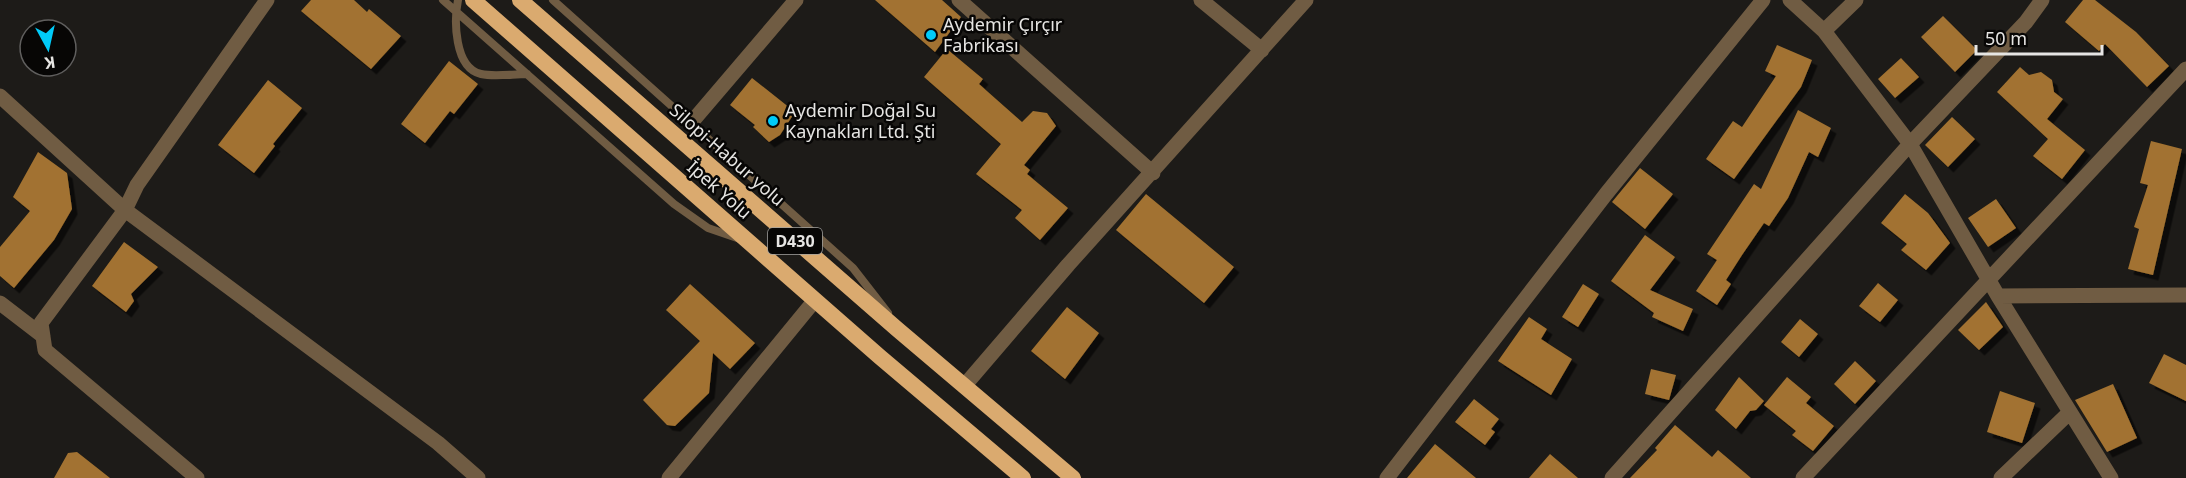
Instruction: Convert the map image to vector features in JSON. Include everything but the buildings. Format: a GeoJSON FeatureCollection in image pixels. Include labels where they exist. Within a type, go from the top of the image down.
{"type":"FeatureCollection","features":[{"type":"Feature","properties":{"kind":"highway","name":"İpek Yolu"},"geometry":{"type":"LineString","coordinates":[[473,0],[815,300],[1023,478]]}},
{"type":"Feature","properties":{"kind":"highway","name":"Silopi-Habur yolu"},"geometry":{"type":"LineString","coordinates":[[520,0],[897,329],[1073,478]]}},
{"type":"Feature","properties":{"kind":"street"},"geometry":{"type":"LineString","coordinates":[[197,478],[45,350],[41,323],[125,210],[137,185],[267,0]]}},
{"type":"Feature","properties":{"kind":"street"},"geometry":{"type":"LineString","coordinates":[[691,123],[796,0]]}},
{"type":"Feature","properties":{"kind":"street"},"geometry":{"type":"LineString","coordinates":[[960,0],[1153,173]]}},
{"type":"Feature","properties":{"kind":"street"},"geometry":{"type":"LineString","coordinates":[[1200,0],[1262,50]]}},
{"type":"Feature","properties":{"kind":"street"},"geometry":{"type":"LineString","coordinates":[[965,385],[1068,265],[1306,0]]}},
{"type":"Feature","properties":{"kind":"street"},"geometry":{"type":"LineString","coordinates":[[1387,478],[1606,194],[1763,0]]}},
{"type":"Feature","properties":{"kind":"street"},"geometry":{"type":"LineString","coordinates":[[1790,0],[1824,31],[1911,144],[1998,296],[2111,478]]}},
{"type":"Feature","properties":{"kind":"street"},"geometry":{"type":"LineString","coordinates":[[1824,31],[1856,0]]}},
{"type":"Feature","properties":{"kind":"street"},"geometry":{"type":"LineString","coordinates":[[1612,478],[1911,144],[2026,22],[2042,0]]}},
{"type":"Feature","properties":{"kind":"street"},"geometry":{"type":"LineString","coordinates":[[1803,478],[2186,69]]}},
{"type":"Feature","properties":{"kind":"street"},"geometry":{"type":"LineString","coordinates":[[0,96],[125,210],[438,443],[478,478]]}},
{"type":"Feature","properties":{"kind":"street"},"geometry":{"type":"LineString","coordinates":[[1998,296],[2186,295]]}},
{"type":"Feature","properties":{"kind":"street"},"geometry":{"type":"LineString","coordinates":[[669,478],[815,300]]}},
{"type":"Feature","properties":{"kind":"street"},"geometry":{"type":"LineString","coordinates":[[0,303],[43,336]]}},
{"type":"Feature","properties":{"kind":"street"},"geometry":{"type":"LineString","coordinates":[[2001,478],[2070,412]]}},
{"type":"Feature","properties":{"kind":"lane"},"geometry":{"type":"LineString","coordinates":[[443,0],[690,217],[728,236],[748,241]]}},
{"type":"Feature","properties":{"kind":"lane"},"geometry":{"type":"LineString","coordinates":[[458,0],[457,43],[469,67],[480,74],[527,74]]}},
{"type":"Feature","properties":{"kind":"lane"},"geometry":{"type":"LineString","coordinates":[[553,0],[853,268],[875,294],[897,329]]}},
{"type":"Feature","properties":{"kind":"place","name":"Aydemir Çırçır Fabrikası"},"geometry":{"type":"Point","coordinates":[931,35]}},
{"type":"Feature","properties":{"kind":"place","name":"Aydemir Doğal Su Kaynakları Ltd. Şti"},"geometry":{"type":"Point","coordinates":[773,121]}}]}
